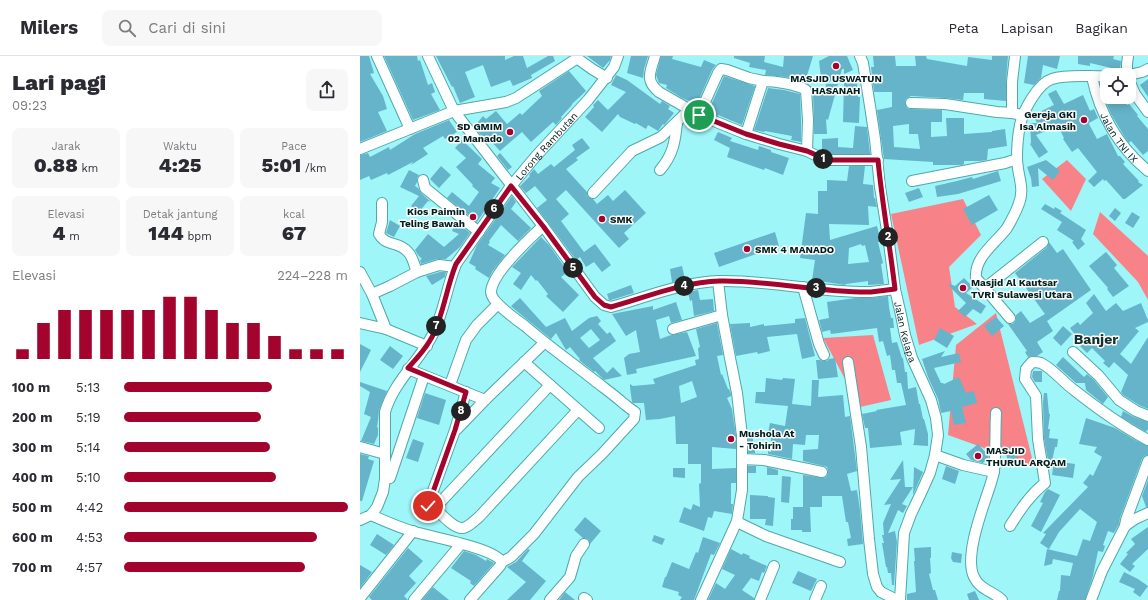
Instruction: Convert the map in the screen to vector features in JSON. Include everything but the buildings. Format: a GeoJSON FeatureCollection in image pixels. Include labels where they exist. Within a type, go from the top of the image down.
{"type":"FeatureCollection","features":[{"type":"Feature","properties":{"kind":"street"},"geometry":{"type":"LineString","coordinates":[[377,56],[410,129]]}},
{"type":"Feature","properties":{"kind":"street"},"geometry":{"type":"LineString","coordinates":[[360,520],[371,515],[383,492],[385,479],[385,412],[392,393],[408,368],[427,346],[434,332],[455,268],[462,255],[511,186],[454,111],[428,56]]}},
{"type":"Feature","properties":{"kind":"street","name":"Lorong Rambutan"},"geometry":{"type":"LineString","coordinates":[[618,56],[614,67],[607,78],[536,156],[511,186],[543,226],[595,297],[604,305],[611,307],[674,288],[718,281],[873,292],[895,289]]}},
{"type":"Feature","properties":{"kind":"street"},"geometry":{"type":"LineString","coordinates":[[655,56],[650,72],[650,82],[653,87],[699,115],[746,134],[807,151],[828,160],[878,160]]}},
{"type":"Feature","properties":{"kind":"street","name":"Jalan Kelapa"},"geometry":{"type":"LineString","coordinates":[[860,56],[865,76],[875,139],[880,187],[890,243],[895,289],[908,346],[931,400],[936,418],[938,435],[930,473],[904,533],[900,600]]}},
{"type":"Feature","properties":{"kind":"street"},"geometry":{"type":"LineString","coordinates":[[1012,113],[1012,82],[1015,56]]}},
{"type":"Feature","properties":{"kind":"street"},"geometry":{"type":"LineString","coordinates":[[1127,68],[1128,56]]}},
{"type":"Feature","properties":{"kind":"street"},"geometry":{"type":"LineString","coordinates":[[360,149],[454,111],[506,102],[516,98],[577,58],[607,78]]}},
{"type":"Feature","properties":{"kind":"street"},"geometry":{"type":"LineString","coordinates":[[699,115],[721,69],[749,78],[799,87],[806,90],[808,120],[807,151]]}},
{"type":"Feature","properties":{"kind":"street"},"geometry":{"type":"LineString","coordinates":[[1136,73],[1148,69]]}},
{"type":"Feature","properties":{"kind":"street","name":"Jalan TNI IX"},"geometry":{"type":"LineString","coordinates":[[1092,76],[1095,93],[1104,116],[1125,148],[1148,171]]}},
{"type":"Feature","properties":{"kind":"street"},"geometry":{"type":"LineString","coordinates":[[1010,318],[976,278],[976,268],[980,260],[1006,228],[1014,215],[1022,195],[1017,159],[1020,124],[1023,115],[1034,95],[1042,85],[1051,79],[1060,77],[1100,76]]}},
{"type":"Feature","properties":{"kind":"street"},"geometry":{"type":"LineString","coordinates":[[746,134],[763,81]]}},
{"type":"Feature","properties":{"kind":"street"},"geometry":{"type":"LineString","coordinates":[[1136,95],[1148,112]]}},
{"type":"Feature","properties":{"kind":"street"},"geometry":{"type":"LineString","coordinates":[[911,103],[945,104],[1023,115]]}},
{"type":"Feature","properties":{"kind":"street"},"geometry":{"type":"LineString","coordinates":[[593,193],[632,151],[662,137],[690,110]]}},
{"type":"Feature","properties":{"kind":"street"},"geometry":{"type":"LineString","coordinates":[[660,170],[667,162],[674,144],[677,122]]}},
{"type":"Feature","properties":{"kind":"street"},"geometry":{"type":"LineString","coordinates":[[912,181],[1005,163],[1017,159]]}},
{"type":"Feature","properties":{"kind":"street"},"geometry":{"type":"LineString","coordinates":[[423,180],[425,188],[479,232]]}},
{"type":"Feature","properties":{"kind":"street"},"geometry":{"type":"LineString","coordinates":[[382,203],[382,222],[380,234],[382,238],[390,243],[400,246],[408,252],[417,272]]}},
{"type":"Feature","properties":{"kind":"street"},"geometry":{"type":"LineString","coordinates":[[470,600],[502,562],[511,557],[534,534],[578,477],[602,454],[634,419],[635,412],[629,409],[624,403],[539,338],[498,305],[493,298],[491,293],[498,275],[522,245],[543,226]]}},
{"type":"Feature","properties":{"kind":"street"},"geometry":{"type":"LineString","coordinates":[[985,288],[1043,242]]}},
{"type":"Feature","properties":{"kind":"street"},"geometry":{"type":"LineString","coordinates":[[372,294],[417,272],[439,265],[455,268]]}},
{"type":"Feature","properties":{"kind":"street"},"geometry":{"type":"LineString","coordinates":[[360,272],[372,294],[386,329]]}},
{"type":"Feature","properties":{"kind":"street"},"geometry":{"type":"LineString","coordinates":[[701,600],[737,522],[742,490],[742,436],[737,393],[722,315],[718,281]]}},
{"type":"Feature","properties":{"kind":"street"},"geometry":{"type":"LineString","coordinates":[[803,287],[819,344],[824,355]]}},
{"type":"Feature","properties":{"kind":"street"},"geometry":{"type":"LineString","coordinates":[[450,386],[466,340],[477,325],[495,307]]}},
{"type":"Feature","properties":{"kind":"street"},"geometry":{"type":"LineString","coordinates":[[673,328],[722,315]]}},
{"type":"Feature","properties":{"kind":"street"},"geometry":{"type":"LineString","coordinates":[[360,323],[386,329],[427,346]]}},
{"type":"Feature","properties":{"kind":"street"},"geometry":{"type":"LineString","coordinates":[[455,430],[542,346]]}},
{"type":"Feature","properties":{"kind":"street"},"geometry":{"type":"LineString","coordinates":[[1073,352],[1099,376],[1119,400],[1136,411],[1148,416]]}},
{"type":"Feature","properties":{"kind":"street"},"geometry":{"type":"LineString","coordinates":[[524,362],[599,428]]}},
{"type":"Feature","properties":{"kind":"street"},"geometry":{"type":"LineString","coordinates":[[848,362],[861,447],[873,574],[877,587],[881,592],[897,600]]}},
{"type":"Feature","properties":{"kind":"street"},"geometry":{"type":"LineString","coordinates":[[1010,526],[1029,498],[1045,483],[1038,439],[1036,396],[1025,379],[1026,369],[1032,362],[1039,362],[1050,369],[1093,405],[1130,430],[1148,440]]}},
{"type":"Feature","properties":{"kind":"street"},"geometry":{"type":"LineString","coordinates":[[408,368],[424,376],[485,400]]}},
{"type":"Feature","properties":{"kind":"street"},"geometry":{"type":"LineString","coordinates":[[390,478],[424,376]]}},
{"type":"Feature","properties":{"kind":"street"},"geometry":{"type":"LineString","coordinates":[[429,509],[550,385]]}},
{"type":"Feature","properties":{"kind":"street"},"geometry":{"type":"LineString","coordinates":[[429,509],[466,392]]}},
{"type":"Feature","properties":{"kind":"street"},"geometry":{"type":"LineString","coordinates":[[429,509],[455,526],[462,528],[468,526],[479,517],[578,410]]}},
{"type":"Feature","properties":{"kind":"street"},"geometry":{"type":"LineString","coordinates":[[996,413],[994,472],[972,546],[971,560],[973,576],[978,584],[1002,600]]}},
{"type":"Feature","properties":{"kind":"street"},"geometry":{"type":"LineString","coordinates":[[360,447],[385,454]]}},
{"type":"Feature","properties":{"kind":"street"},"geometry":{"type":"LineString","coordinates":[[935,455],[963,465],[994,472]]}},
{"type":"Feature","properties":{"kind":"street"},"geometry":{"type":"LineString","coordinates":[[742,459],[764,460],[822,472]]}},
{"type":"Feature","properties":{"kind":"street"},"geometry":{"type":"LineString","coordinates":[[1126,526],[1126,520],[1148,461]]}},
{"type":"Feature","properties":{"kind":"street"},"geometry":{"type":"LineString","coordinates":[[1091,600],[1102,571],[1126,526],[1135,519],[1148,513]]}},
{"type":"Feature","properties":{"kind":"street"},"geometry":{"type":"LineString","coordinates":[[371,515],[413,531],[476,548],[497,556],[502,562]]}},
{"type":"Feature","properties":{"kind":"street"},"geometry":{"type":"LineString","coordinates":[[737,522],[766,536],[840,562]]}},
{"type":"Feature","properties":{"kind":"street"},"geometry":{"type":"LineString","coordinates":[[361,599],[413,531]]}},
{"type":"Feature","properties":{"kind":"street"},"geometry":{"type":"LineString","coordinates":[[414,600],[461,544]]}},
{"type":"Feature","properties":{"kind":"street"},"geometry":{"type":"LineString","coordinates":[[550,600],[570,577],[576,556],[584,544]]}},
{"type":"Feature","properties":{"kind":"street"},"geometry":{"type":"LineString","coordinates":[[760,600],[774,566]]}},
{"type":"Feature","properties":{"kind":"street"},"geometry":{"type":"LineString","coordinates":[[815,600],[821,586]]}},
{"type":"Feature","properties":{"kind":"shaded area"},"geometry":{"type":"Polygon","coordinates":[[[1067,160],[1086,179],[1071,211],[1042,179],[1067,160]]]}},
{"type":"Feature","properties":{"kind":"shaded area"},"geometry":{"type":"Polygon","coordinates":[[[963,199],[981,235],[949,267],[955,307],[977,324],[919,345],[891,214],[963,199]]]}},
{"type":"Feature","properties":{"kind":"shaded area"},"geometry":{"type":"Polygon","coordinates":[[[1100,212],[1148,256],[1148,300],[1138,282],[1093,234],[1100,212]]]}},
{"type":"Feature","properties":{"kind":"shaded area"},"geometry":{"type":"Polygon","coordinates":[[[996,313],[1034,466],[948,435],[956,345],[996,313]]]}},
{"type":"Feature","properties":{"kind":"shaded area"},"geometry":{"type":"Polygon","coordinates":[[[873,335],[891,400],[860,407],[823,338],[873,335]]]}},
{"type":"Feature","properties":{"kind":"place","name":"MASJID USWATUN HASANAH"},"geometry":{"type":"Point","coordinates":[836,66]}},
{"type":"Feature","properties":{"kind":"place","name":"Gereja GKI Isa Almasih"},"geometry":{"type":"Point","coordinates":[1084,120]}},
{"type":"Feature","properties":{"kind":"place","name":"SD GMIM 02 Manado"},"geometry":{"type":"Point","coordinates":[510,132]}},
{"type":"Feature","properties":{"kind":"place","name":"Kios Paimin Teling Bawah"},"geometry":{"type":"Point","coordinates":[473,217]}},
{"type":"Feature","properties":{"kind":"place","name":"SMK"},"geometry":{"type":"Point","coordinates":[602,219]}},
{"type":"Feature","properties":{"kind":"place","name":"SMK 4 MANADO"},"geometry":{"type":"Point","coordinates":[747,249]}},
{"type":"Feature","properties":{"kind":"place","name":"Masjid Al Kautsar TVRI Sulawesi Utara"},"geometry":{"type":"Point","coordinates":[963,288]}},
{"type":"Feature","properties":{"kind":"place","name":"Mushola At - Tohirin"},"geometry":{"type":"Point","coordinates":[731,439]}},
{"type":"Feature","properties":{"kind":"place","name":"MASJID THURUL ARQAM"},"geometry":{"type":"Point","coordinates":[978,456]}},
{"type":"Feature","properties":{"kind":"district","name":"Banjer"},"geometry":{"type":"Point","coordinates":[1096,339]}},
{"type":"Feature","properties":{"kind":"route"},"geometry":{"type":"LineString","coordinates":[[428,506],[455,430],[466,392],[424,376],[408,368],[427,346],[434,332],[456,264],[511,186],[543,226],[595,297],[604,305],[611,307],[674,288],[718,281],[873,292],[895,289],[890,243],[880,187],[878,160],[823,159],[807,151],[746,134],[699,115]]}}]}
